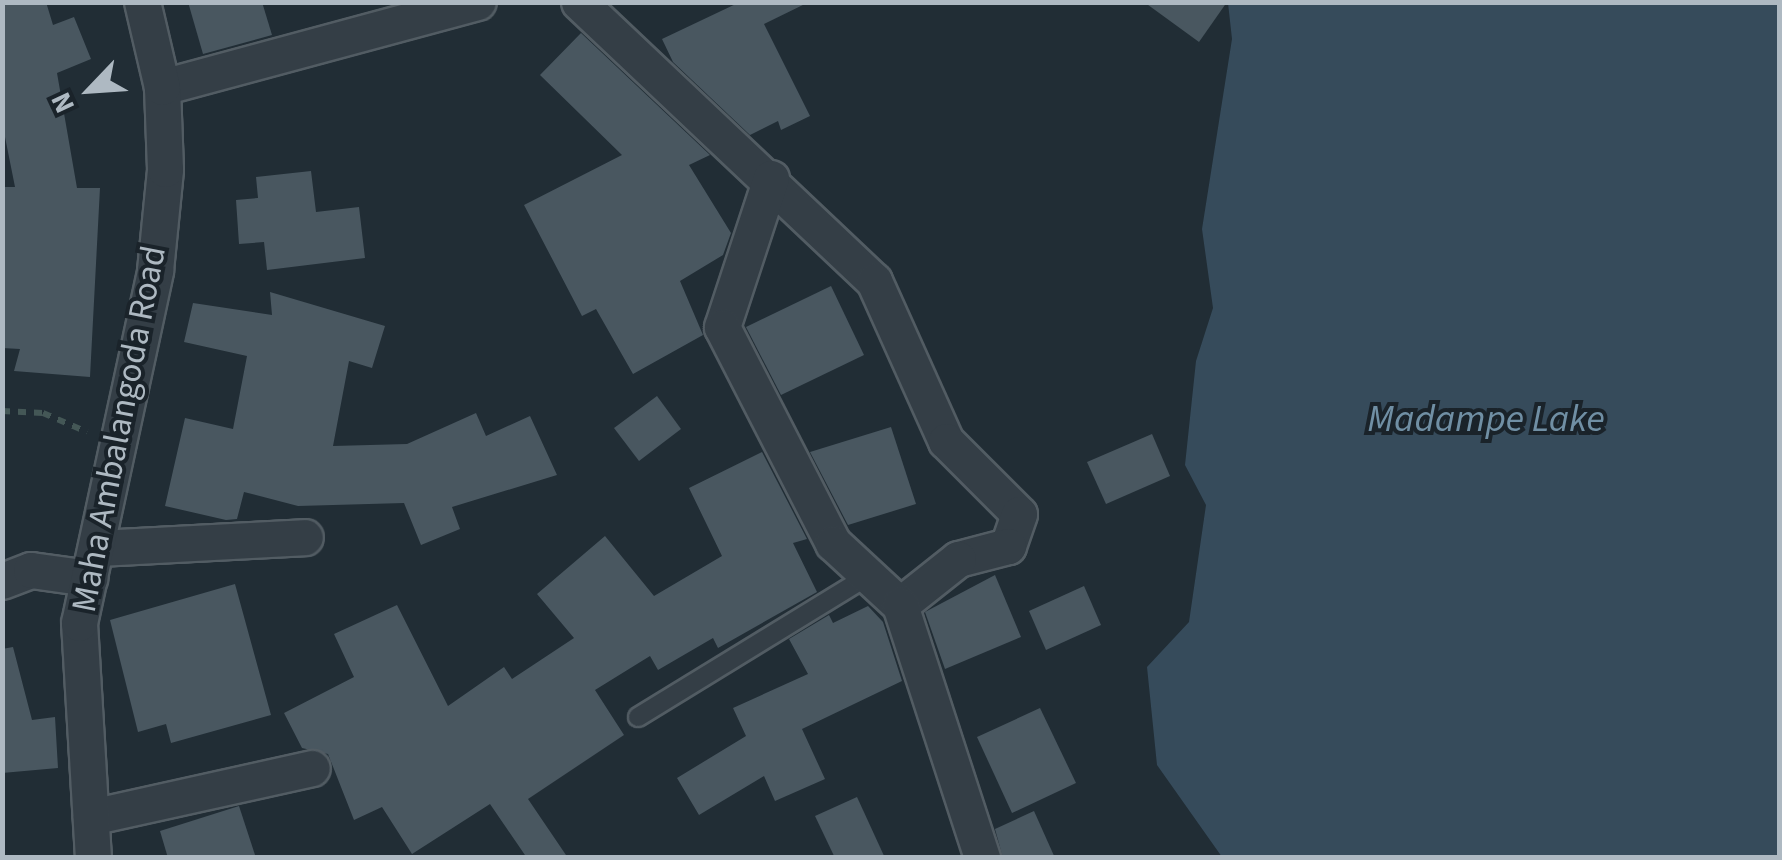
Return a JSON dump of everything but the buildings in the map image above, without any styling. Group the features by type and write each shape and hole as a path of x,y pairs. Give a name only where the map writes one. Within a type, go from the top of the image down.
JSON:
{"street":[{"name":"Maha Ambalangoda Road","path":"93,858 79,622 155,270 162,87 142,2"},
{"path":"162,87 478,2"},
{"path":"579,2 771,178 874,281 946,441 1020,514 1008,546 958,559 900,605"},
{"path":"771,178 722,327 818,518 900,605 982,858"},
{"path":"2,582 30,570 305,537"},
{"path":"90,817 312,768"}],"lane":[{"path":"638,717 870,574"}],"path":[{"path":"2,411 43,413 120,446"}],"water":[{"name":"Madampe Lake","path":"1228,3 1779,3 1779,857 1222,857 1157,765 1147,667 1189,622 1206,505 1185,465 1196,361 1213,308 1202,229 1232,39"}]}
